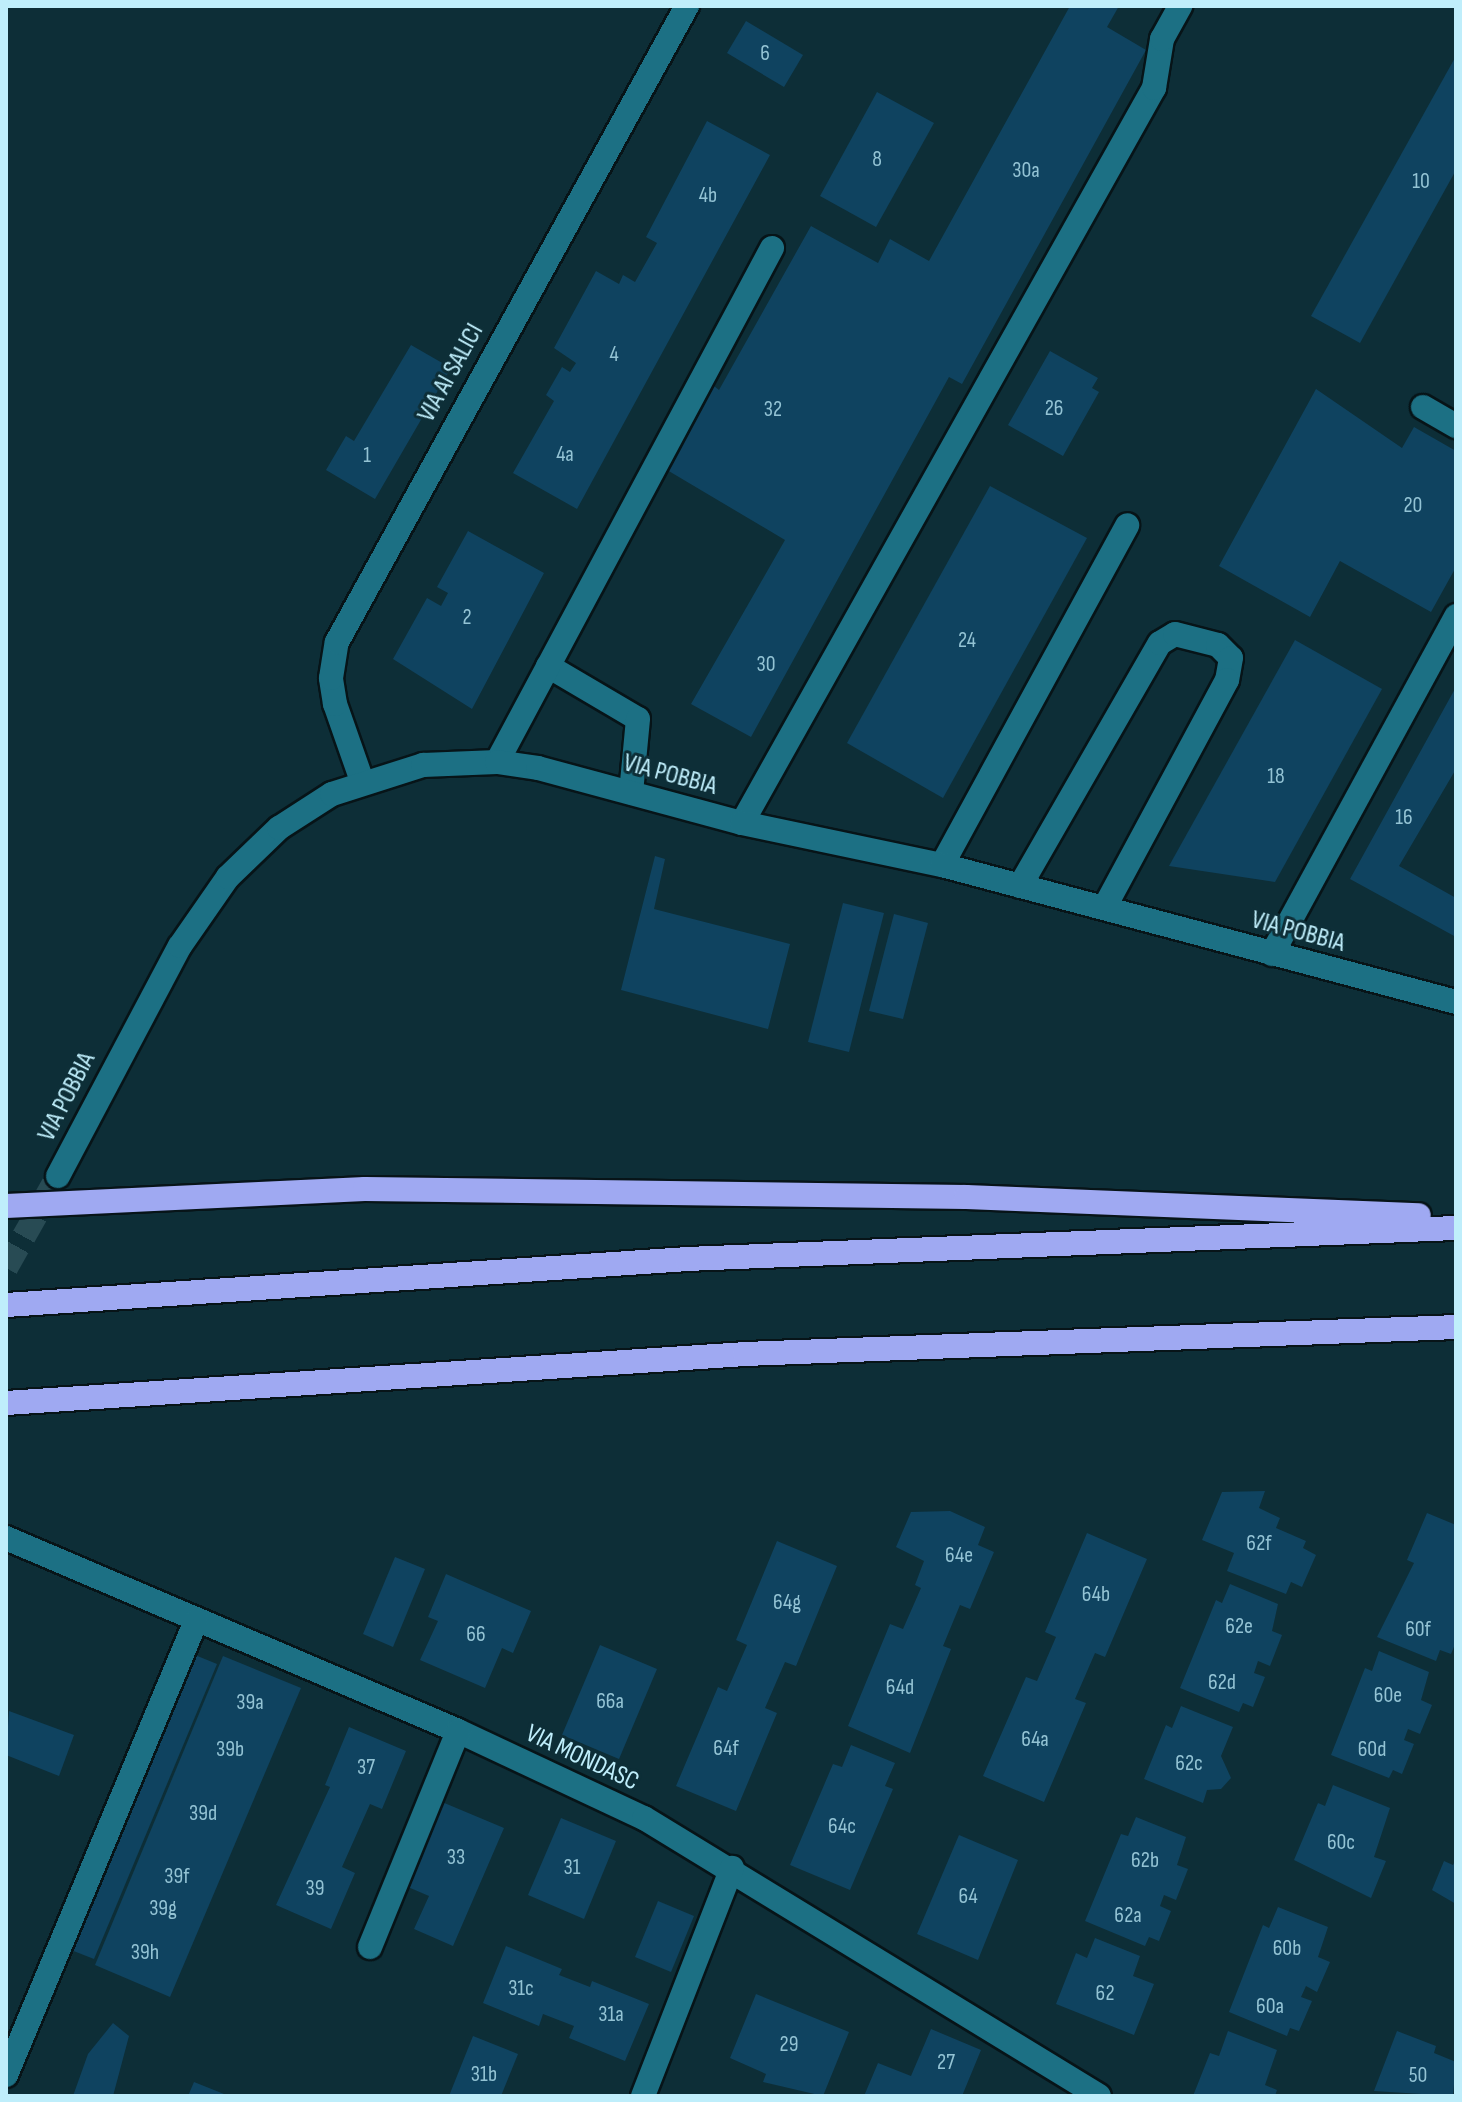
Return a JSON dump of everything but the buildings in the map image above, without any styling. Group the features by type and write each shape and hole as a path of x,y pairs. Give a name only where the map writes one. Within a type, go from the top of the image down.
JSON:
{"highway":[{"path":"6,1206 365,1189 951,1196 1456,1216"},
{"path":"6,1305 687,1259 1456,1228"},
{"path":"6,1403 745,1354 1456,1327"}],"street":[{"name":"VIA AI SALICI","path":"362,781 331,678 342,632 687,6"},
{"path":"742,823 1154,88 1162,39 1180,6"},
{"path":"497,762 772,248"},
{"path":"1423,407 1456,426"},
{"path":"942,865 1127,525"},
{"path":"1272,954 1456,616"},
{"path":"1020,886 1160,643 1175,634 1218,645 1231,658 1227,680 1104,908"},
{"path":"548,666 638,719 641,734 631,793"},
{"name":"VIA POBBIA","path":"58,1176 208,903 279,828 362,781 423,765 497,762 742,823 942,865 1272,954 1453,995"},
{"name":"VIA MONDASC","path":"6,1538 458,1731 644,1818 732,1868 1099,2096"},
{"path":"6,2075 196,1621"},
{"path":"370,1947 458,1731"},
{"path":"643,2096 732,1868"}],"tunnel":[{"path":"6,1268 58,1176"}]}
